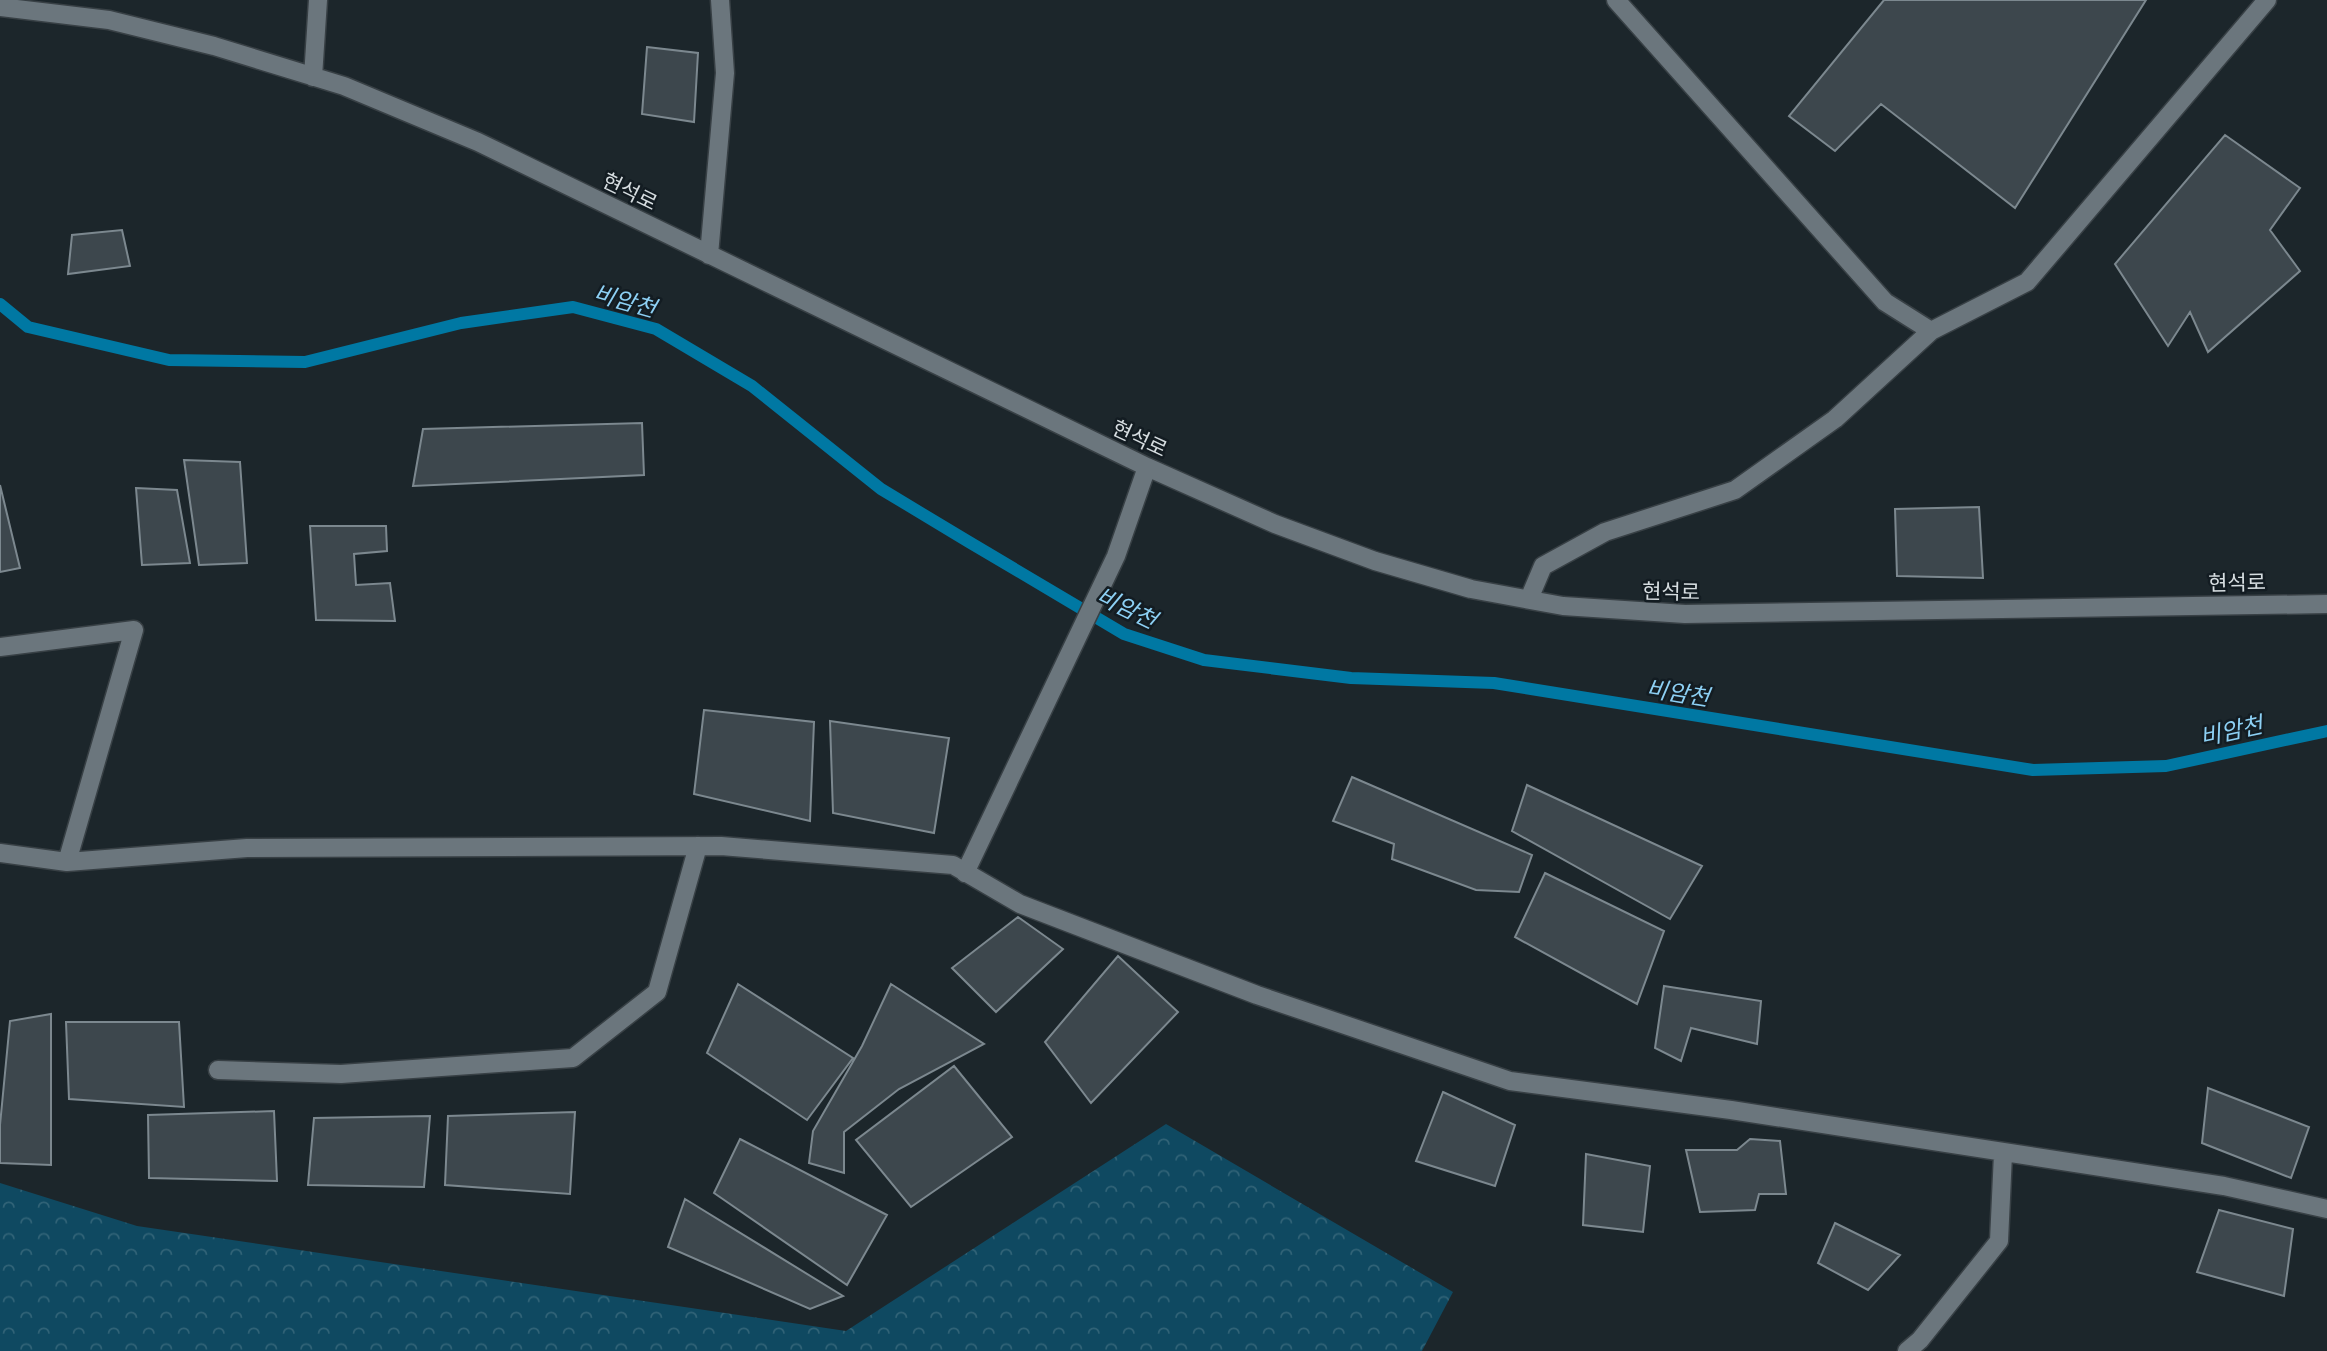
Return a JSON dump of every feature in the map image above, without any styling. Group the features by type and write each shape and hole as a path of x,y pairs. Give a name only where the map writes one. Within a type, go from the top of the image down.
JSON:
{"street":[{"path":"313,76 318,0"},
{"path":"709,255 725,74 720,0"},
{"path":"1616,0 1885,302 1931,331"},
{"path":"1529,599 1543,566 1595,538 1735,490 1835,419 1931,331 2027,282 2267,0"},
{"name":"현석로","path":"0,7 108,20 214,46 344,86 478,142 1147,467 1276,524 1375,561 1471,589 1615,611 1685,614 2327,604"},
{"path":"965,873 1116,556 1147,467"},
{"path":"0,647 134,630 67,862"},
{"path":"218,1070 341,1074 573,1058 657,992 698,846"},
{"path":"0,853 67,862 247,848 698,846 953,865 1020,904 1244,990 1510,1082 1731,1110 2224,1186 2327,1209"},
{"path":"1908,1351 1920,1340 1999,1241 2003,1154"}],"green space":[{"path":"1166,1124 1453,1292 1422,1351 0,1351 0,1183 137,1226 846,1331"}],"building":[{"path":"1884,0 2146,0 2015,208 1881,104 1835,151 1789,116"},
{"path":"647,47 698,53 694,122 642,114"},
{"path":"2225,135 2300,188 2270,230 2300,271 2208,352 2190,312 2168,346 2115,264"},
{"path":"122,230 130,266 68,274 72,235"},
{"path":"642,423 644,475 413,486 423,429"},
{"path":"184,460 240,462 247,563 199,565"},
{"path":"0,485 20,568 0,572"},
{"path":"136,488 177,490 190,563 142,565"},
{"path":"1979,507 1983,578 1897,576 1895,509"},
{"path":"310,526 386,526 387,551 354,554 356,585 390,583 395,621 316,620"},
{"path":"704,710 814,722 810,821 694,794"},
{"path":"830,721 949,738 934,833 833,813"},
{"path":"1352,777 1532,855 1519,892 1476,890 1392,859 1394,844 1333,821"},
{"path":"1527,785 1702,866 1670,919 1512,831"},
{"path":"1545,873 1664,931 1637,1004 1515,937"},
{"path":"1018,917 1063,949 996,1012 952,968"},
{"path":"1118,956 1178,1012 1091,1103 1045,1042"},
{"path":"738,984 853,1058 807,1120 707,1053"},
{"path":"891,984 984,1044 899,1089 844,1132 844,1173 809,1163 813,1131 862,1046"},
{"path":"1664,986 1761,1001 1757,1044 1691,1028 1681,1061 1655,1048"},
{"path":"51,1014 51,1165 0,1163 0,1125 10,1021"},
{"path":"66,1022 179,1022 184,1107 69,1099"},
{"path":"954,1066 1012,1137 911,1207 856,1140"},
{"path":"2208,1088 2309,1127 2291,1178 2202,1143"},
{"path":"1443,1092 1515,1125 1495,1186 1416,1161"},
{"path":"274,1111 277,1181 149,1178 148,1115"},
{"path":"575,1112 570,1194 445,1185 448,1116"},
{"path":"430,1116 424,1187 308,1185 314,1118"},
{"path":"740,1139 887,1215 847,1285 714,1193"},
{"path":"1750,1139 1780,1141 1786,1194 1759,1194 1755,1210 1700,1212 1686,1150 1737,1150"},
{"path":"1586,1154 1650,1166 1643,1232 1583,1225"},
{"path":"685,1199 843,1296 810,1309 668,1247"},
{"path":"2219,1210 2293,1229 2284,1296 2197,1272"},
{"path":"1835,1223 1900,1255 1868,1290 1818,1263"}],"waterway":[{"name":"비암천","path":"0,304 28,327 169,360 305,362 461,323 573,307 656,329 752,386 881,489 1124,634 1204,660 1351,678 1494,683 2033,770 2166,766 2327,731"}]}
